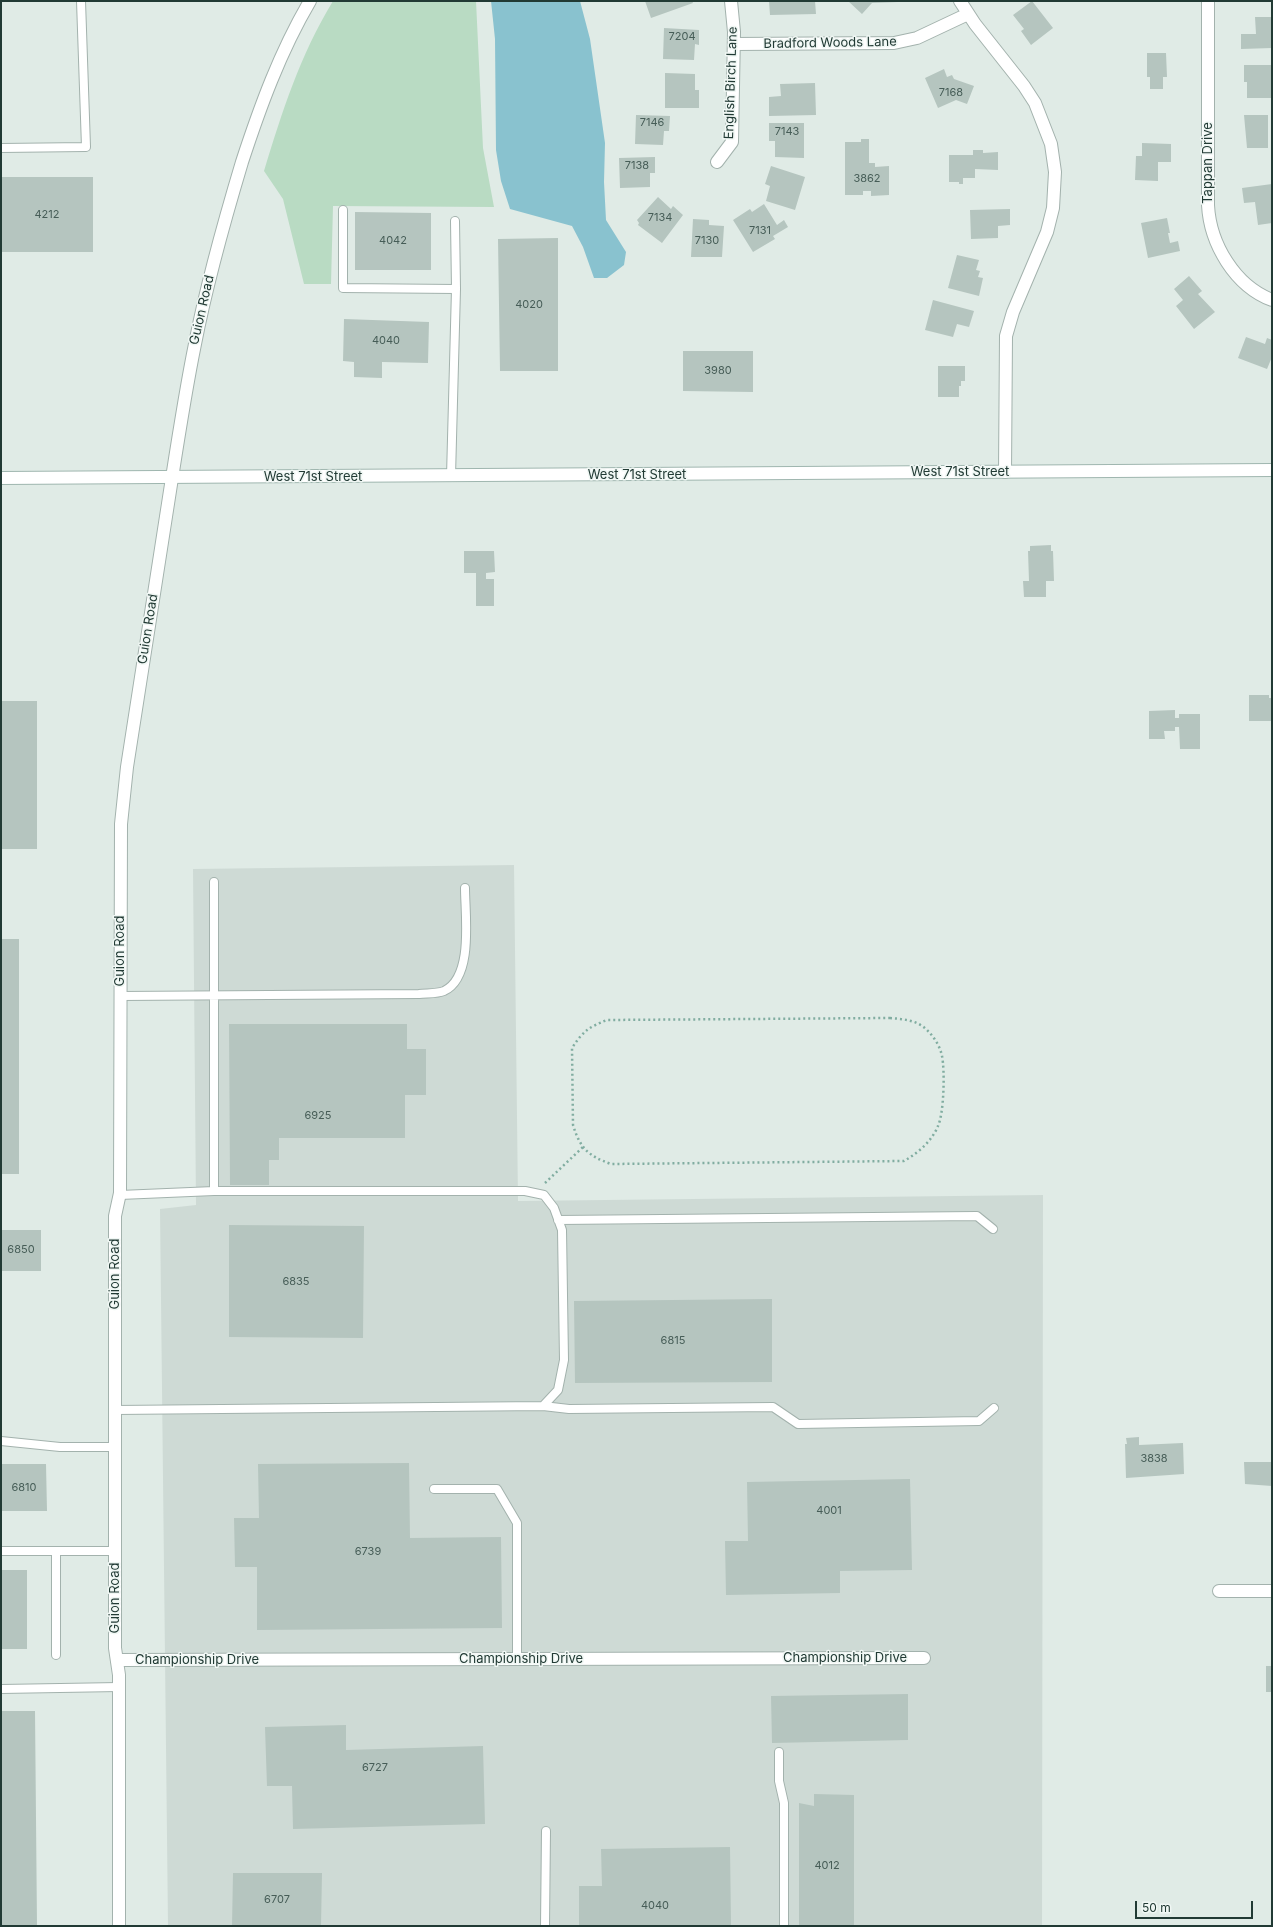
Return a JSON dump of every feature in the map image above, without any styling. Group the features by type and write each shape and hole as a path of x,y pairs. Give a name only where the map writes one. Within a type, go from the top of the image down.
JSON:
{"street":[{"name":"Guion Road","path":"119,1926 119,1687 117,1660 114,1648 115,1216 120,1195 121,845 123,796 172,478 196,336 229,205 255,125 277,66 310,1"},
{"name":"English Birch Lane","path":"717,162 732,142 734,44 731,1"},
{"path":"960,1 968,14 1024,86 1035,103 1050,144 1055,172 1054,204 1047,232 1013,312 1006,336 1005,472"},
{"name":"Tappan Drive","path":"1208,1 1208,205 1211,225 1219,249 1235,273 1248,286 1272,300"},
{"name":"Bradford Woods Lane","path":"734,44 894,43 917,38 968,14"},
{"name":"West 71st Street","path":"1,478 1272,470"},
{"path":"1219,1591 1272,1591"},
{"name":"Championship Drive","path":"117,1660 924,1658"}],"lane":[{"path":"1,148 86,147 81,1"},
{"path":"343,210 343,288 456,289"},
{"path":"451,476 456,289 455,221"},
{"path":"214,882 214,1191"},
{"path":"120,996 419,994 444,991 456,981 466,957 465,888"},
{"path":"120,1195 214,1191 525,1191 544,1195 554,1208 562,1230 564,1360 558,1390 543,1406"},
{"path":"558,1220 977,1216 993,1229"},
{"path":"115,1410 543,1406 569,1409 773,1407 798,1424 979,1421 994,1408"},
{"path":"1,1441 60,1447 115,1447"},
{"path":"434,1489 496,1489 516,1523 516,1659"},
{"path":"1,1551 114,1551"},
{"path":"56,1551 56,1655"},
{"path":"1,1689 119,1687"},
{"path":"779,1752 779,1781 784,1803 784,1926"},
{"path":"545,1926 546,1831"}],"path":[{"path":"890,1018 910,1020 926,1029 936,1040 942,1056 943,1104 938,1127 920,1152 904,1161 611,1164 594,1158 583,1147 573,1125 572,1048 578,1038 591,1026 607,1020 890,1018"},
{"path":"535,1193 583,1147"}],"shaded area":[{"path":"514,865 518,1201 1043,1195 1042,1926 168,1926 160,1209 196,1205 193,869"}],"green space":[{"path":"333,1 476,1 483,148 494,207 333,206 331,284 304,284 283,199 264,171 285,106 301,63 321,21"}],"water":[{"path":"491,1 580,1 590,39 605,143 604,182 606,220 626,252 624,265 607,278 594,278 583,247 572,226 510,209 501,181 496,150 495,39"}],"building":[{"path":"645,1 692,1 693,3 651,18"},
{"path":"769,1 815,1 816,14 770,15"},
{"path":"848,1 898,2 872,3 862,14"},
{"path":"1032,1 1053,28 1031,45 1021,31 1024,29 1013,15"},
{"path":"1255,17 1272,17 1272,48 1241,49 1241,34 1256,34"},
{"path":"664,28 699,30 699,45 695,44 694,60 663,59"},
{"path":"1147,53 1166,53 1167,77 1163,77 1163,89 1150,89 1150,77 1147,77"},
{"path":"1244,65 1272,65 1272,98 1247,98 1247,82 1244,82"},
{"path":"944,69 947,77 952,75 954,79 974,86 967,104 956,100 938,108 925,78"},
{"path":"665,73 695,74 695,90 699,90 699,108 665,108"},
{"path":"815,83 816,115 769,116 769,97 781,96 780,84"},
{"path":"636,115 670,116 669,131 664,131 663,145 635,144"},
{"path":"1244,115 1268,115 1268,148 1247,148"},
{"path":"769,123 804,123 804,158 775,157 775,141 769,141"},
{"path":"861,139 869,139 869,163 875,163 875,167 889,166 889,195 871,196 871,191 863,191 863,195 845,195 845,142 861,142"},
{"path":"1142,143 1171,144 1171,162 1158,162 1158,181 1135,180 1136,156 1142,156"},
{"path":"973,150 983,150 983,153 998,152 998,170 975,169 975,178 963,178 963,184 959,184 959,182 949,182 949,155 973,155"},
{"path":"655,157 655,173 650,173 650,187 620,188 619,158"},
{"path":"771,166 805,177 795,210 766,201 770,186 765,184"},
{"path":"1,177 93,177 93,252 1,252"},
{"path":"1272,184 1272,223 1258,225 1255,202 1244,203 1242,188"},
{"path":"658,197 671,209 673,206 683,215 662,243 638,225 639,223 637,220"},
{"path":"764,204 777,225 784,220 788,227 773,236 775,239 753,252 733,220 750,209 752,212"},
{"path":"1010,209 1010,225 998,226 998,238 971,239 970,210"},
{"path":"355,212 431,213 431,270 355,270"},
{"path":"1167,218 1170,243 1178,241 1180,251 1148,258 1141,223"},
{"path":"693,219 709,220 709,225 724,226 722,257 691,257"},
{"path":"558,238 558,371 500,371 498,239"},
{"path":"957,255 979,260 976,270 980,271 978,277 983,278 979,296 948,288"},
{"path":"1189,276 1202,291 1198,294 1215,312 1194,329 1176,306 1183,300 1174,289"},
{"path":"933,300 974,311 969,327 957,324 953,337 925,330"},
{"path":"344,319 429,322 428,363 382,362 382,378 354,377 354,362 343,361"},
{"path":"1246,337 1265,344 1267,338 1272,340 1272,357 1267,369 1238,358"},
{"path":"683,351 753,351 753,392 683,391"},
{"path":"938,366 965,366 965,381 961,381 961,386 959,386 959,397 938,397"},
{"path":"1051,545 1051,551 1053,551 1054,581 1046,581 1046,597 1024,597 1023,581 1029,581 1028,551 1030,551 1030,546"},
{"path":"464,551 494,551 495,572 486,573 486,579 494,579 494,606 476,606 476,573 464,573"},
{"path":"1249,695 1269,695 1269,698 1272,698 1272,721 1249,721"},
{"path":"1,701 37,701 37,849 1,849"},
{"path":"1175,710 1175,718 1179,718 1179,714 1200,714 1200,749 1180,749 1179,727 1175,727 1175,731 1164,731 1165,739 1149,739 1149,711"},
{"path":"1,939 19,939 19,1174 1,1174"},
{"path":"229,1024 407,1024 407,1049 426,1049 426,1095 405,1095 405,1138 279,1138 279,1160 269,1160 269,1185 230,1185"},
{"path":"229,1225 364,1226 363,1338 229,1337"},
{"path":"1,1230 41,1230 41,1271 1,1271"},
{"path":"772,1299 772,1382 575,1383 574,1301"},
{"path":"1139,1437 1139,1445 1183,1443 1184,1474 1126,1478 1126,1438"},
{"path":"1244,1462 1272,1462 1272,1486 1245,1484"},
{"path":"409,1463 410,1538 501,1537 502,1628 257,1630 257,1567 235,1567 234,1518 259,1518 258,1464"},
{"path":"1,1464 46,1464 47,1511 1,1511"},
{"path":"910,1479 912,1570 840,1571 840,1593 726,1595 725,1541 748,1541 747,1482"},
{"path":"1,1570 27,1570 27,1649 1,1649"},
{"path":"1266,1666 1272,1666 1272,1692 1266,1692"},
{"path":"908,1694 908,1740 772,1743 771,1696"},
{"path":"1,1711 35,1711 37,1926 1,1926"},
{"path":"346,1725 346,1750 483,1746 485,1824 293,1829 292,1786 267,1786 265,1727"},
{"path":"814,1794 854,1795 854,1926 799,1926 799,1803 814,1806"},
{"path":"730,1847 731,1926 579,1926 579,1886 602,1886 601,1849"},
{"path":"233,1873 322,1873 321,1926 232,1926"}]}
